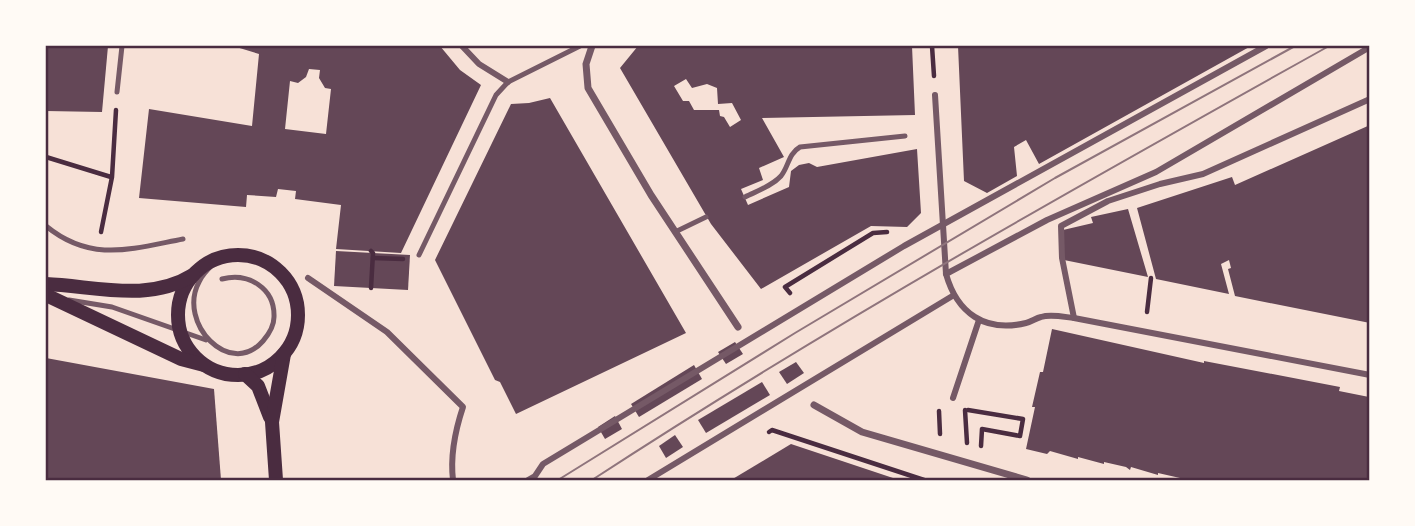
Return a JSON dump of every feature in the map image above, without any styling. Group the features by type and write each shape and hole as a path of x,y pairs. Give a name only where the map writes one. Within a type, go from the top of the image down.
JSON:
{"main road":[{"path":"46,292 141,291 180,283 220,257 257,257 279,270 293,290 299,314 293,338 284,354 272,422 276,481"},
{"path":"194,274 182,295 179,320 181,332 195,356 206,365"},
{"path":"46,292 181,359 232,374 245,374 269,366 284,354"},
{"path":"245,374 258,386 272,422"}],"street":[{"path":"462,46 479,64 508,82"},
{"path":"592,46 586,64 588,88 675,232 738,327"},
{"path":"528,481 543,464 943,223 1266,46"},
{"path":"946,274 1047,220 1156,172 1370,47"},
{"path":"935,95 946,274 963,309 979,320 1002,325 1028,322 1040,317 1074,318 1370,375"},
{"path":"1074,318 1062,258 1061,226 1108,201 1160,184 1203,174 1370,99"},
{"path":"308,278 387,332 463,407 452,453 453,481"},
{"path":"648,481 954,295"},
{"path":"953,398 979,320"},
{"path":"814,404 863,432 1027,481"}],"lane":[{"path":"117,92 122,46"},
{"path":"419,255 496,94 508,82 580,46"},
{"path":"745,197 779,179 791,154 800,147 905,136"},
{"path":"675,232 706,217"},
{"path":"46,226 61,239 81,248 109,252 183,239"},
{"path":"209,341 199,329 193,313 194,297 198,282 220,257"},
{"path":"46,292 112,307 181,332 199,335 232,352 245,352 260,345 273,324 271,299 261,286 239,276 222,279"}],"path":[{"path":"932,46 935,95"},
{"path":"70,243 74,228 102,232 112,177 117,92"},
{"path":"46,157 112,177"},
{"path":"790,293 785,287 873,233 892,232"},
{"path":"371,251 371,288"},
{"path":"1144,332 1152,278"},
{"path":"953,398 965,409 1023,419 1020,436 982,429 981,440"},
{"path":"965,409 966,429"},
{"path":"761,437 772,430 924,481"}],"building":[{"path":"46,46 108,46 102,112 46,111"},
{"path":"233,46 440,46 460,70 481,85 401,253 336,249 341,205 295,199 296,191 278,189 276,197 247,195 246,207 139,198 149,109 252,126 259,54","holes":["309,69 320,70 319,78 325,88 331,89 326,134 285,129 290,81 298,83 306,77"]},
{"path":"638,46 912,46 915,115 762,118 784,157 759,168 763,180 741,189 748,205 789,187 791,171 799,165 809,163 817,167 917,149 921,213 907,227 871,226 761,289 711,224 620,68","holes":["686,79 692,88 707,84 717,88 718,104 732,103 741,120 730,127 724,117 720,116 719,110 694,110 689,101 683,101 674,86"]},
{"path":"958,46 1251,46 1039,164 1026,140 1014,147 1017,176 987,193 964,181"},
{"path":"550,98 686,333 516,414 500,382 495,380 435,260 511,104"},
{"path":"1370,125 1370,323 1235,296 1228,269 1231,268 1229,260 1221,264 1229,294 1156,279 1137,208 1232,177 1235,185"},
{"path":"1128,209 1148,277 1064,260 1063,230 1093,223 1091,217"},
{"path":"336,251 410,255 408,290 334,286"},
{"path":"1052,329 1204,363 1340,387 1339,391 1369,397 1370,480 1183,480 1050,451 1047,454 1026,449 1035,407 1032,407"},
{"path":"735,342 743,354 726,364 718,352"},
{"path":"46,358 214,389 221,480 46,480"},
{"path":"796,362 804,373 787,384 779,372"},
{"path":"694,365 702,379 639,417 631,404"},
{"path":"762,382 770,395 706,433 698,420"},
{"path":"615,416 622,429 605,439 598,427"},
{"path":"675,435 683,447 666,458 659,446"},
{"path":"791,444 899,480 731,480"}],"tram line":[{"path":"558,480 795,333 1055,178 1295,46"},
{"path":"592,480 865,311 1049,203 1329,46"}]}
